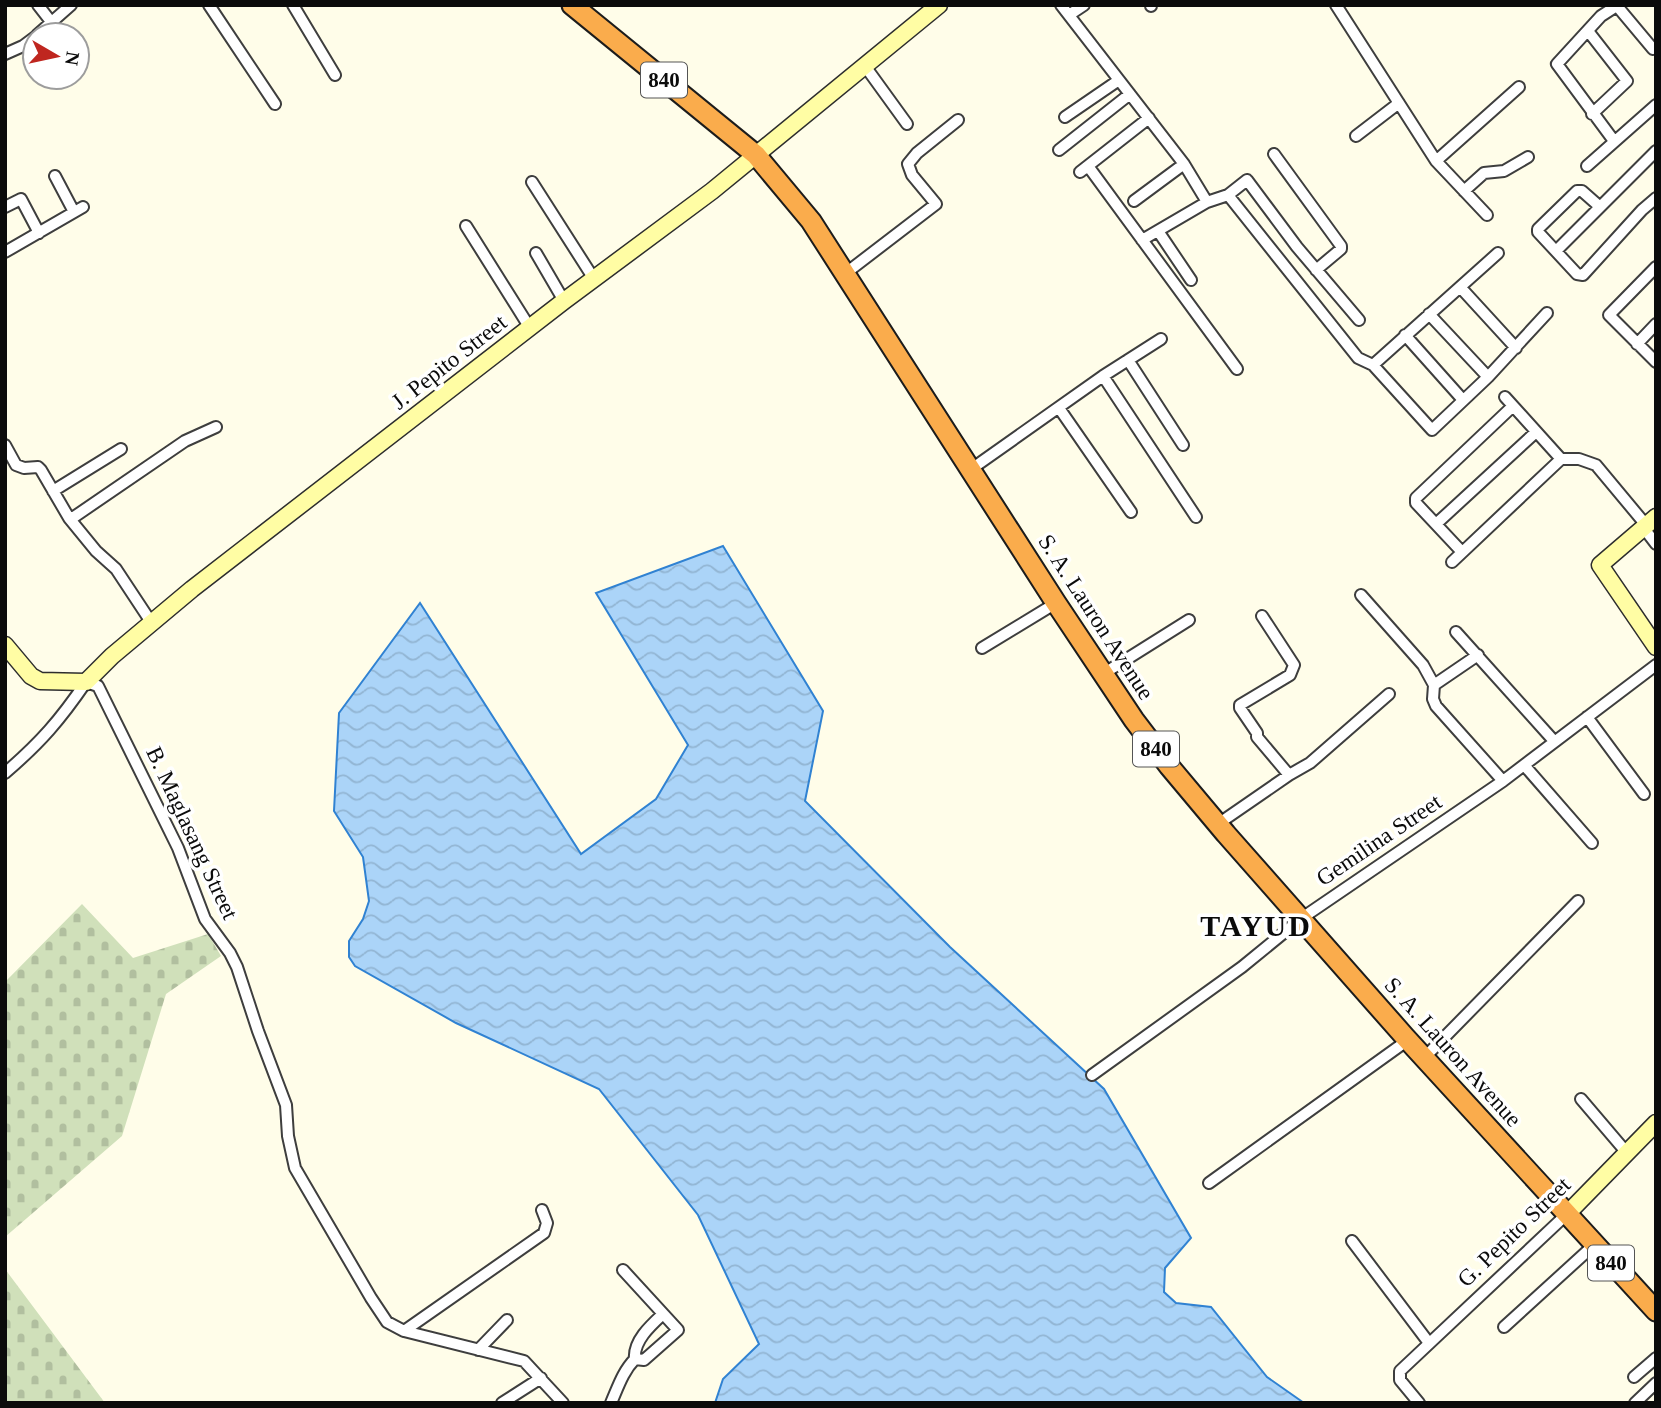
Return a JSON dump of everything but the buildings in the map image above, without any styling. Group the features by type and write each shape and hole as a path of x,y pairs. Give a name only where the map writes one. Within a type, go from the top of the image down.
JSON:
{"highway":[{"name":"S. A. Lauron Avenue","path":"572,5 755,155 818,230 1056,603 1169,766 1408,1040 1656,1311"}],"street":[{"path":"38,5 50,21"},
{"path":"54,21 71,5"},
{"path":"209,5 275,104"},
{"path":"293,5 335,75"},
{"name":"J. Pepito Street","path":"5,773 60,720 86,682 151,622 564,301 712,191 939,5"},
{"path":"1061,5 1184,164 1207,202"},
{"path":"1069,15 1084,5"},
{"path":"1336,5 1436,161 1487,215"},
{"path":"1614,141 1557,64 1604,13 1618,6 1653,49"},
{"path":"1588,31 1627,81 1592,114"},
{"path":"5,54 21,47"},
{"path":"865,66 907,124"},
{"path":"1065,117 1119,80"},
{"path":"1436,161 1519,87"},
{"path":"1059,150 1130,94"},
{"path":"1356,136 1399,103"},
{"path":"1587,166 1656,105"},
{"path":"1149,118 1084,169 1142,240 1237,369"},
{"path":"846,273 936,204 912,174 908,164 917,153 958,120"},
{"path":"1556,251 1656,151"},
{"path":"1275,154 1341,246 1341,249 1316,270"},
{"path":"1464,191 1484,173 1504,171 1528,157"},
{"path":"1135,201 1184,164"},
{"path":"5,252 78,209 55,176"},
{"path":"1142,240 1207,202 1228,195 1247,180 1316,270 1359,320"},
{"path":"531,182 594,279"},
{"path":"1599,206 1582,191 1577,191 1538,229 1577,274 1583,275 1656,198"},
{"path":"1228,195 1358,358 1373,365 1432,430 1488,377 1547,313"},
{"path":"5,207 21,199 39,233"},
{"path":"466,226 530,328"},
{"path":"1158,231 1191,280"},
{"path":"536,253 564,301"},
{"path":"1373,365 1498,253"},
{"path":"1656,267 1609,314 1656,362"},
{"path":"1461,288 1516,348"},
{"path":"1429,314 1488,377"},
{"path":"1637,344 1656,324"},
{"path":"1405,335 1463,400"},
{"path":"970,470 1103,376 1161,339"},
{"path":"1128,360 1183,445"},
{"path":"1103,376 1196,517"},
{"path":"1462,552 1416,503 1417,496 1509,402 1561,459"},
{"path":"1059,408 1131,512"},
{"path":"71,519 185,441 216,427"},
{"path":"1436,524 1536,432"},
{"path":"5,445 16,465 24,468 37,467 71,519 96,551 116,569 151,622"},
{"path":"53,491 121,449"},
{"path":"1452,562 1561,459 1579,459 1596,465 1648,523 1656,544"},
{"path":"1648,523 1600,565 1656,647"},
{"path":"1361,595 1423,665 1434,685 1433,699 1436,706 1503,781"},
{"path":"982,648 1056,603"},
{"path":"1262,616 1294,665 1293,670 1290,675 1240,705 1240,708 1257,737 1289,775"},
{"path":"1103,674 1189,620"},
{"path":"1456,632 1555,741"},
{"path":"5,645 31,676 40,681 86,682"},
{"path":"1434,685 1478,655"},
{"name":"Gemilina Street","path":"1092,1075 1242,967 1301,918 1503,781 1656,665"},
{"name":"B. Maglasang Street","path":"86,682 102,691 178,848 205,919 237,967 286,1105 288,1136 295,1168 371,1298 387,1322 404,1331 524,1361 563,1403"},
{"path":"1218,824 1310,763 1389,694"},
{"path":"1587,717 1644,794"},
{"path":"1524,765 1592,843"},
{"path":"1424,1057 1578,901"},
{"path":"1209,1183 1408,1040"},
{"path":"1581,1099 1626,1153"},
{"name":"G. Pepito Street","path":"1419,1403 1399,1380 1400,1371 1568,1213 1656,1123"},
{"path":"404,1331 544,1233 547,1223 542,1210"},
{"path":"1352,1241 1429,1343"},
{"path":"1504,1327 1594,1245"},
{"path":"623,1270 678,1330 644,1360 635,1359"},
{"path":"611,1403 626,1369 635,1359 635,1350 643,1335 663,1314"},
{"path":"478,1350 507,1320"},
{"path":"1633,1377 1656,1358"},
{"path":"502,1403 541,1378"},
{"path":"1635,1403 1656,1383"}],"green space":[{"path":"82,904 133,958 208,934 221,956 166,994 122,1136 5,1237 5,982"},
{"path":"5,1269 105,1403 5,1403"}],"water":[{"path":"723,546 823,711 805,801 950,947 1104,1089 1191,1238 1165,1268 1164,1292 1176,1303 1211,1307 1267,1377 1304,1403 715,1403 723,1379 759,1344 698,1215 599,1089 456,1023 355,966 349,957 349,941 363,919 369,901 363,857 334,811 339,713 420,603 581,854 656,799 688,745 596,593"}],"district":[{"name":"TAYUD","path":"1256,925"}]}
